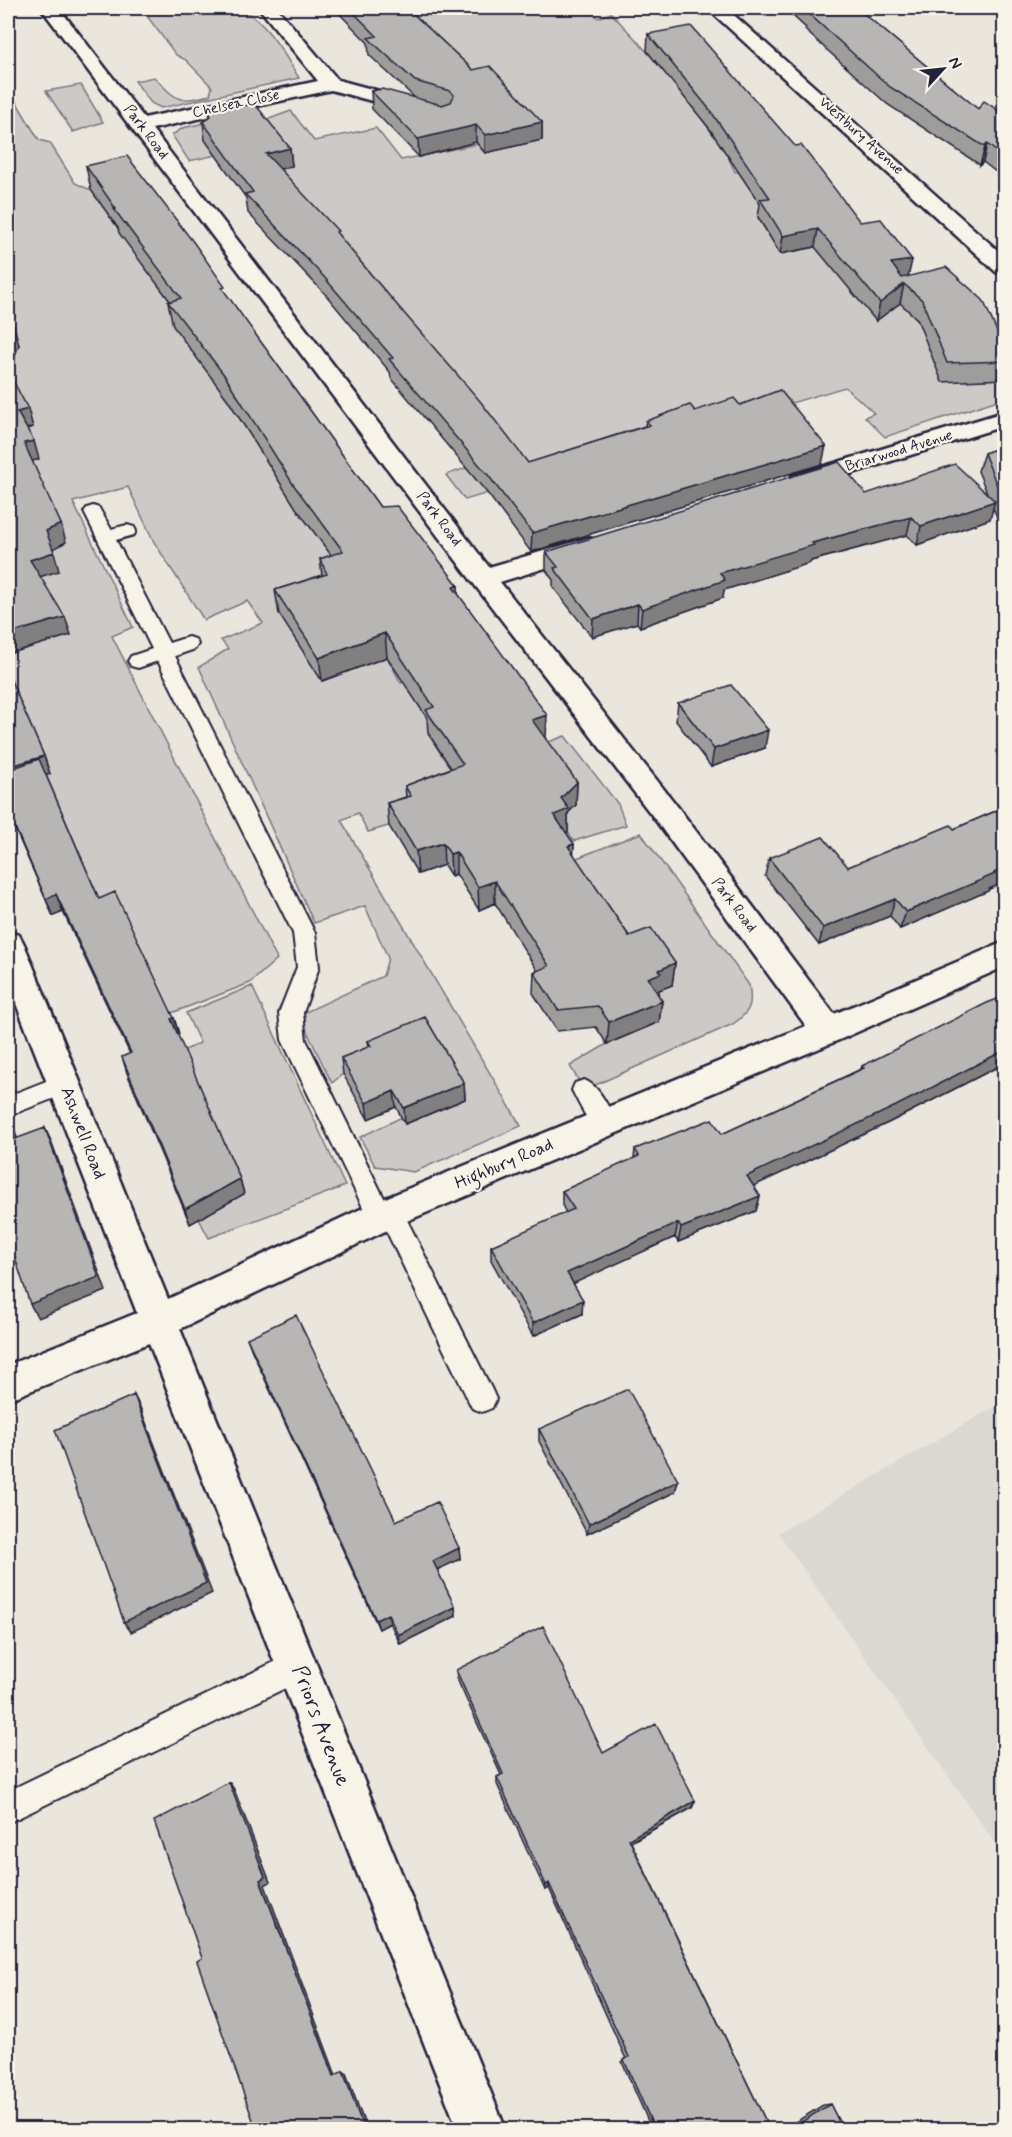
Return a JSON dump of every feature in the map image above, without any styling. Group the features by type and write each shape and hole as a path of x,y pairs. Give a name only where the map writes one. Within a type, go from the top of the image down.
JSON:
{"street":[{"name":"Park Road","path":"50,8 141,124 483,578 664,810 828,1031"},
{"path":"268,8 331,84"},
{"name":"Westbury Avenue","path":"716,8 1005,267"},
{"name":"Chelsea Close","path":"141,124 331,84 432,111"},
{"name":"Briarwood Avenue","path":"778,488 1005,419"},
{"path":"483,578 608,540"},
{"name":"Ashwell Road","path":"8,944 158,1322"},
{"name":"Highbury Road","path":"8,1383 158,1322 385,1214 828,1031 1005,954"},
{"name":"Priors Avenue","path":"158,1322 482,2130"}],"lane":[{"path":"93,512 304,933 308,967 291,1013 294,1040 482,1399"},
{"path":"105,537 127,531"},
{"path":"138,661 188,645"},
{"path":"8,1106 64,1084"},
{"path":"584,1090 604,1122"},
{"path":"8,1807 297,1666"}],"shaded area":[{"path":"141,8 239,8 249,13 266,29 281,48 299,78 161,108 151,103 135,81 154,77 173,95 184,99 210,95 212,87 186,60 176,55"},
{"path":"365,8 587,8 598,18 611,13 687,100 728,156 735,172 744,171 768,204 758,218 781,254 824,245 895,297 940,341 942,381 1004,379 1004,398 885,437 865,417 874,413 845,387 465,500 446,475 506,454 284,195 273,143 189,161 172,135 183,128 248,113 269,119 291,111 314,141 376,128 401,160 477,144 485,153"},
{"path":"81,85 103,122 73,132 46,91"},
{"path":"8,88 39,140 50,143 75,183 91,190 172,304 196,354 286,492 400,628 388,659 401,683 431,674 435,724 428,734 456,777 405,821 368,832 358,813 341,820 521,1126 414,1172 375,1166 360,1137 402,1117 406,1124 465,1099 426,1034 343,1074 332,1083 299,1015 383,976 388,958 365,906 314,923 199,667 228,649 221,640 263,623 247,601 204,620 154,542 128,487 73,502 133,627 112,636 277,959 250,983 169,1014 96,902 44,777 49,774 8,676 8,654 71,635 37,578 46,536 23,430 33,427 8,374 19,345 8,344"},
{"path":"565,736 618,804 626,825 574,841 556,815 527,750"},
{"path":"641,833 749,985 751,998 749,1008 733,1024 584,1090 570,1066 607,1044 659,1022 656,991 672,985 627,958 567,869 577,858"},
{"path":"252,986 345,1186 209,1238 199,1219 183,1051 200,1043 186,1013"},
{"path":"1004,1401 1004,1856 778,1533"}],"building":[{"path":"349,8 407,8 473,70 490,66 542,122 485,135 476,125 418,139 371,91 382,89 442,105 451,102 454,95 450,91 415,81 368,38 377,36"},
{"path":"805,8 857,8 978,109 984,101 1005,115 1005,158 987,144 985,147 890,87"},
{"path":"691,26 795,146 801,145 860,222 881,219 912,260 891,263 902,278 946,267 983,300 1005,350 1005,361 947,363 922,300 904,284 880,303 818,229 783,236 760,199 770,198 710,110 648,34"},
{"path":"255,104 290,148 266,154 338,231 336,232 480,401 528,463 650,425 646,421 690,405 695,411 734,398 740,405 780,390 826,446 532,533 488,475 389,359 393,358 324,277 245,194 253,192 203,122 211,116 209,112 222,107 224,109"},
{"path":"127,156 194,243 225,287 222,288 380,507 397,506 458,585 453,587 547,715 532,720 577,782 561,798 569,809 554,815 574,844 568,846 629,936 651,928 675,963 659,970 661,973 648,978 662,1001 609,1022 598,1006 558,1010 534,972 549,966 495,881 478,887 456,852 450,854 443,843 416,851 387,803 411,796 405,786 463,764 426,710 434,707 385,633 319,658 275,590 327,574 320,559 343,551 293,484 225,376 168,302 181,298 114,209 116,209 86,166"},
{"path":"8,326 14,326 8,342"},
{"path":"8,371 28,409 17,412 34,441 24,443 61,524 46,531 54,552 30,560 65,617 8,634"},
{"path":"1005,446 1005,497 1002,498 984,453"},
{"path":"839,462 866,494 955,464 995,501 921,526 911,517 812,543 814,545 720,573 725,580 642,609 638,604 593,619 554,568 558,567 546,552"},
{"path":"8,674 44,756 8,767"},
{"path":"731,685 768,730 714,749 678,703"},
{"path":"39,759 99,899 115,892 174,1018 171,1019 240,1179 185,1209 122,1057 131,1053 56,894 46,899 8,811 8,770"},
{"path":"1005,807 1005,868 906,912 895,899 823,928 769,858 823,837 848,867 951,825 954,829"},
{"path":"1005,996 1005,1050 896,1106 747,1176 760,1196 681,1228 678,1223 567,1273 583,1300 533,1323 491,1246 574,1209 562,1191 639,1156 635,1149 712,1119 722,1134 864,1068 862,1066"},
{"path":"425,1017 464,1083 404,1108 394,1091 366,1103 341,1058 371,1046 368,1041"},
{"path":"8,1117 15,1139 45,1128 99,1277 30,1304 8,1236"},
{"path":"296,1315 396,1521 437,1502 459,1548 433,1561 455,1607 398,1635 388,1614 376,1620 247,1338"},
{"path":"628,1389 678,1481 589,1524 539,1429"},
{"path":"134,1395 206,1583 124,1622 55,1430"},
{"path":"543,1626 603,1753 656,1724 695,1801 629,1839 770,2130 655,2130 624,2060 629,2057 549,1883 546,1885 497,1777 503,1774 456,1670"},
{"path":"229,1782 265,1877 260,1880 334,2076 343,2071 364,2130 253,2130 251,2124 254,2123 197,1961 202,1958 154,1821"},
{"path":"830,2104 843,2130 789,2130"}]}
